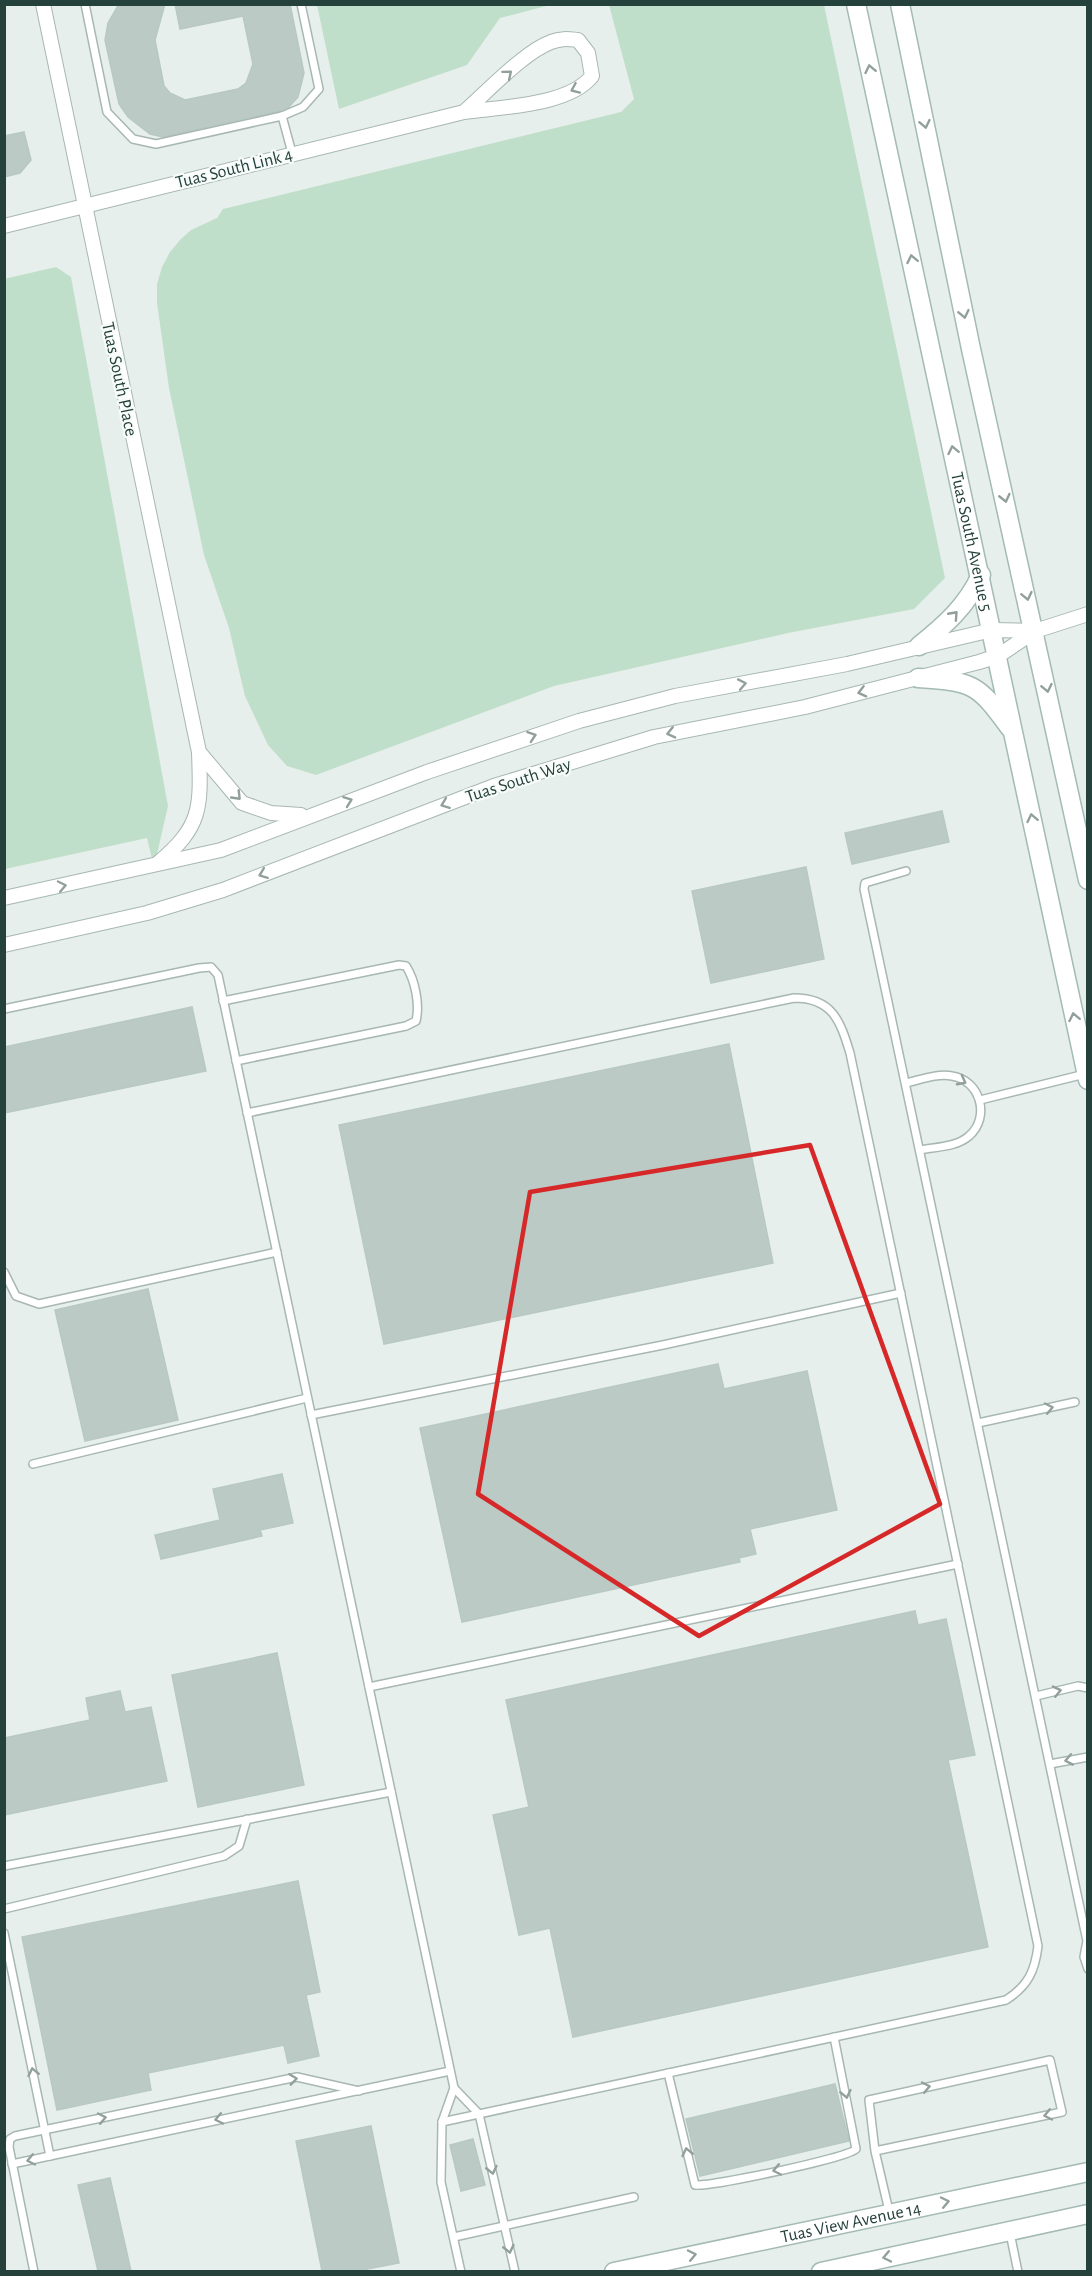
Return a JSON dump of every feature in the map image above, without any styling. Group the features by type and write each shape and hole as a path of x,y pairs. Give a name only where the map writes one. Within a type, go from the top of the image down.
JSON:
{"street":[{"name":"Tuas South Place","path":"43,4 83,206 199,753 200,791 196,819 182,843 154,867"},
{"name":"Tuas South Avenue 5","path":"856,4 981,575 1087,1077"},
{"path":"900,4 971,349 1035,631 1088,880"},
{"name":"Tuas South Link 4","path":"4,226 464,112 532,103 584,87 592,76 588,53 578,40 564,38 550,42 535,51 464,112"},
{"path":"918,646 958,612 974,591 981,575"},
{"name":"Tuas South Way","path":"4,945 147,913 223,890 494,786 654,737 805,707 998,656 1035,631 1088,614"},
{"name":"Tuas South Way","path":"4,898 154,867 221,850 308,815 579,721 675,696 847,664 992,630 1035,631"},
{"path":"918,678 949,680 976,687 989,700 1014,734"},
{"name":"Tuas South Place","path":"199,753 242,803 271,813 308,815"},
{"name":"Tuas View Avenue 14","path":"614,2271 1088,2172"},
{"path":"821,2271 1088,2214"}],"lane":[{"path":"85,4 108,112 133,139 156,144 282,116 303,106 319,89 301,4"},
{"path":"282,116 292,153"},
{"path":"906,871 866,883 864,889 1036,1696 1087,1942 1084,1957 1088,1969"},
{"path":"223,1001 399,964 406,966 410,972 415,991 416,1021 406,1026 236,1061"},
{"path":"4,1009 206,967 211,967 218,975 450,2071 454,2088 479,2114 514,2271"},
{"path":"247,1113 794,998 809,998 824,1004 835,1015 848,1044 1038,1946 1036,1965 1030,1980 1006,2000 442,2122"},
{"path":"906,1083 952,1076 969,1083 980,1100 980,1120 968,1137 958,1143 920,1150"},
{"path":"980,1100 1087,1077"},
{"path":"4,1272 16,1296 39,1304 277,1252"},
{"path":"311,1415 901,1293"},
{"path":"33,1464 307,1398"},
{"path":"978,1423 1075,1402"},
{"path":"369,1687 958,1564"},
{"path":"1036,1696 1078,1686 1088,1688"},
{"path":"1050,1764 1088,1757"},
{"path":"4,1866 391,1792"},
{"path":"4,1909 224,1856 240,1846 247,1819"},
{"path":"4,1933 50,2156"},
{"path":"668,2073 695,2184 850,2154 856,2149 834,2037"},
{"path":"875,2151 1062,2112 1050,2060 869,2100 875,2151 889,2214"},
{"path":"12,2164 450,2071"},
{"path":"34,2271 12,2164 10,2139 297,2077 359,2091"},
{"path":"454,2088 442,2122 441,2182 461,2271"},
{"path":"454,2237 634,2197"},
{"path":"1009,2230 1018,2271"}],"highlighted area":[{"path":"810,1145 940,1504 699,1636 478,1494 530,1192"}],"green space":[{"path":"317,4 550,5 500,18 467,65 339,109"},
{"path":"609,5 824,5 945,578 914,609 788,633 554,686 316,775 287,766 268,745 245,696 229,628 204,555 169,388 157,303 157,284 162,267 180,240 191,230 217,218 223,209 621,112 634,99"},
{"path":"56,267 71,277 168,806 154,867 147,838 5,869 4,279"}],"building":[{"path":"119,4 165,4 155,40 164,86 170,93 185,100 238,89 246,83 253,64 243,16 180,29 175,4 290,4 304,73 298,97 289,107 280,111 163,137 150,134 128,117 119,104 105,40 108,23"},
{"path":"24,132 31,160 20,173 4,177 4,136"},
{"path":"942,811 949,842 852,864 845,833"},
{"path":"806,867 824,959 711,983 692,891"},
{"path":"192,1007 206,1071 4,1113 4,1047"},
{"path":"729,1044 773,1263 384,1344 339,1125"},
{"path":"148,1289 178,1420 85,1441 55,1310"},
{"path":"718,1364 724,1389 807,1371 837,1510 750,1529 756,1554 739,1558 740,1562 462,1622 420,1428"},
{"path":"282,1474 293,1523 260,1530 262,1536 161,1559 155,1535 220,1520 213,1489"},
{"path":"915,1611 918,1625 946,1619 975,1755 948,1760 988,1947 573,2037 550,1928 519,1935 493,1815 529,1807 506,1700"},
{"path":"277,1653 304,1785 198,1807 172,1675"},
{"path":"120,1691 125,1712 151,1707 167,1781 4,1815 4,1738 90,1720 86,1698"},
{"path":"298,1881 320,1992 306,1995 319,2056 288,2063 284,2045 148,2073 151,2090 57,2110 22,1937"},
{"path":"835,2084 849,2141 700,2176 686,2119"},
{"path":"371,2126 399,2263 357,2271 322,2271 296,2141"},
{"path":"473,2139 485,2185 461,2191 450,2145"},
{"path":"110,2178 131,2271 98,2271 78,2185"}]}
